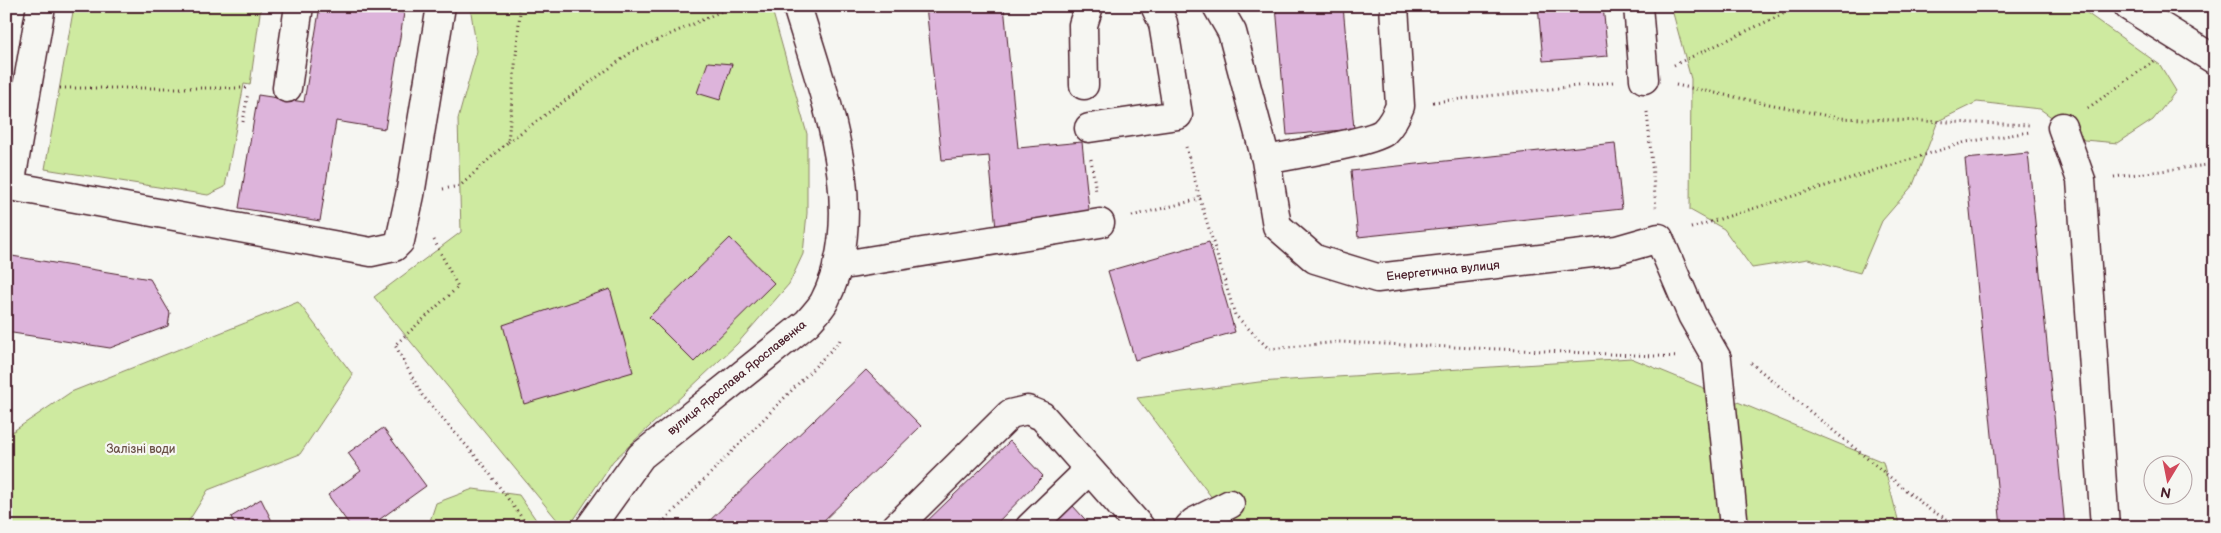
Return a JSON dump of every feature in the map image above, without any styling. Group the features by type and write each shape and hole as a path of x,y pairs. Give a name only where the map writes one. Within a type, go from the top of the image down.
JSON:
{"street":[{"path":"41,6 8,188 371,252 394,247 400,240 410,195 441,6"},
{"path":"287,88 299,6"},
{"name":"вулиця Ярослава Ярославенка","path":"590,527 641,456 807,323 824,302 837,266 845,217 836,138 797,6"},
{"path":"1084,85 1083,25 1089,6"},
{"path":"1089,128 1178,115 1163,23 1155,6"},
{"name":"Енергетична вулиця","path":"1217,6 1232,32 1266,160 1277,226 1315,259 1377,278 1553,259 1617,250 1659,238"},
{"path":"1266,160 1382,134 1394,120 1400,106 1394,6"},
{"path":"1638,6 1644,78"},
{"path":"2128,6 2215,60"},
{"path":"2062,127 2081,180 2105,527"},
{"path":"837,266 1100,223"},
{"path":"1659,238 1692,315 1717,359 1734,527"},
{"path":"896,527 1010,414 1027,410 1042,416 1140,527"},
{"path":"1030,527 1089,470"},
{"path":"1189,527 1194,522 1230,504"}],"path":[{"path":"508,142 520,12 518,6"},
{"path":"410,195 460,186 508,142 633,51 733,6"},
{"path":"1644,78 1800,6"},
{"path":"1644,78 1659,238 1966,142 2062,127 2184,40"},
{"path":"1400,106 1644,78 1838,118 2062,127"},
{"path":"27,88 249,90 243,122"},
{"path":"1178,115 1200,199 1236,315 1269,349 1339,342 1717,359"},
{"path":"2112,177 2215,164"},
{"path":"1100,223 1200,199"},
{"path":"458,287 395,345 422,395 485,467 524,521 522,527"},
{"path":"658,527 839,342 842,333"},
{"path":"1746,359 1930,510 1961,527"}],"green space":[{"path":"74,6 261,6 250,85 244,84 225,187 208,195 45,169"},
{"path":"470,6 771,6 807,134 807,213 803,254 789,284 737,344 613,461 569,527 563,527 374,297 461,232 458,119 477,51"},
{"path":"1671,6 2077,6 2160,65 2176,91 2153,120 2118,143 2084,140 2040,109 1977,102 1938,121 1913,185 1882,221 1860,273 1808,259 1752,268 1724,229 1690,210 1691,79"},
{"name":"Залізні води","path":"298,302 353,375 300,454 208,490 185,527 6,527 6,436 71,392"},
{"path":"1631,358 1883,462 1900,527 1711,527 1651,524 1631,527 1234,527 1137,398 1259,382"},
{"path":"473,489 519,495 541,527 428,527 436,503"}],"building":[{"path":"320,6 360,6 404,13 385,129 336,121 320,221 239,208 258,95 304,102"},
{"path":"926,6 1004,6 1018,148 1082,142 1090,219 996,229 989,156 942,160"},
{"path":"1276,6 1343,6 1354,129 1287,135"},
{"path":"1538,6 1603,6 1608,56 1543,61"},
{"path":"708,62 732,64 720,100 697,93"},
{"path":"1615,143 1622,209 1358,237 1351,171"},
{"path":"2028,153 2065,527 2001,527 1965,159"},
{"path":"730,238 774,283 694,362 649,317"},
{"path":"1209,242 1235,332 1135,360 1108,271"},
{"path":"6,255 150,279 170,313 168,326 110,348 6,332"},
{"path":"610,289 633,372 524,404 503,325"},
{"path":"866,370 921,426 817,527 703,527"},
{"path":"383,428 426,486 369,527 351,527 328,495 361,471 348,453"},
{"path":"1010,441 1043,476 993,527 921,527"},
{"path":"261,499 275,527 236,527 231,517"},
{"path":"1073,506 1092,527 1052,527"}]}
